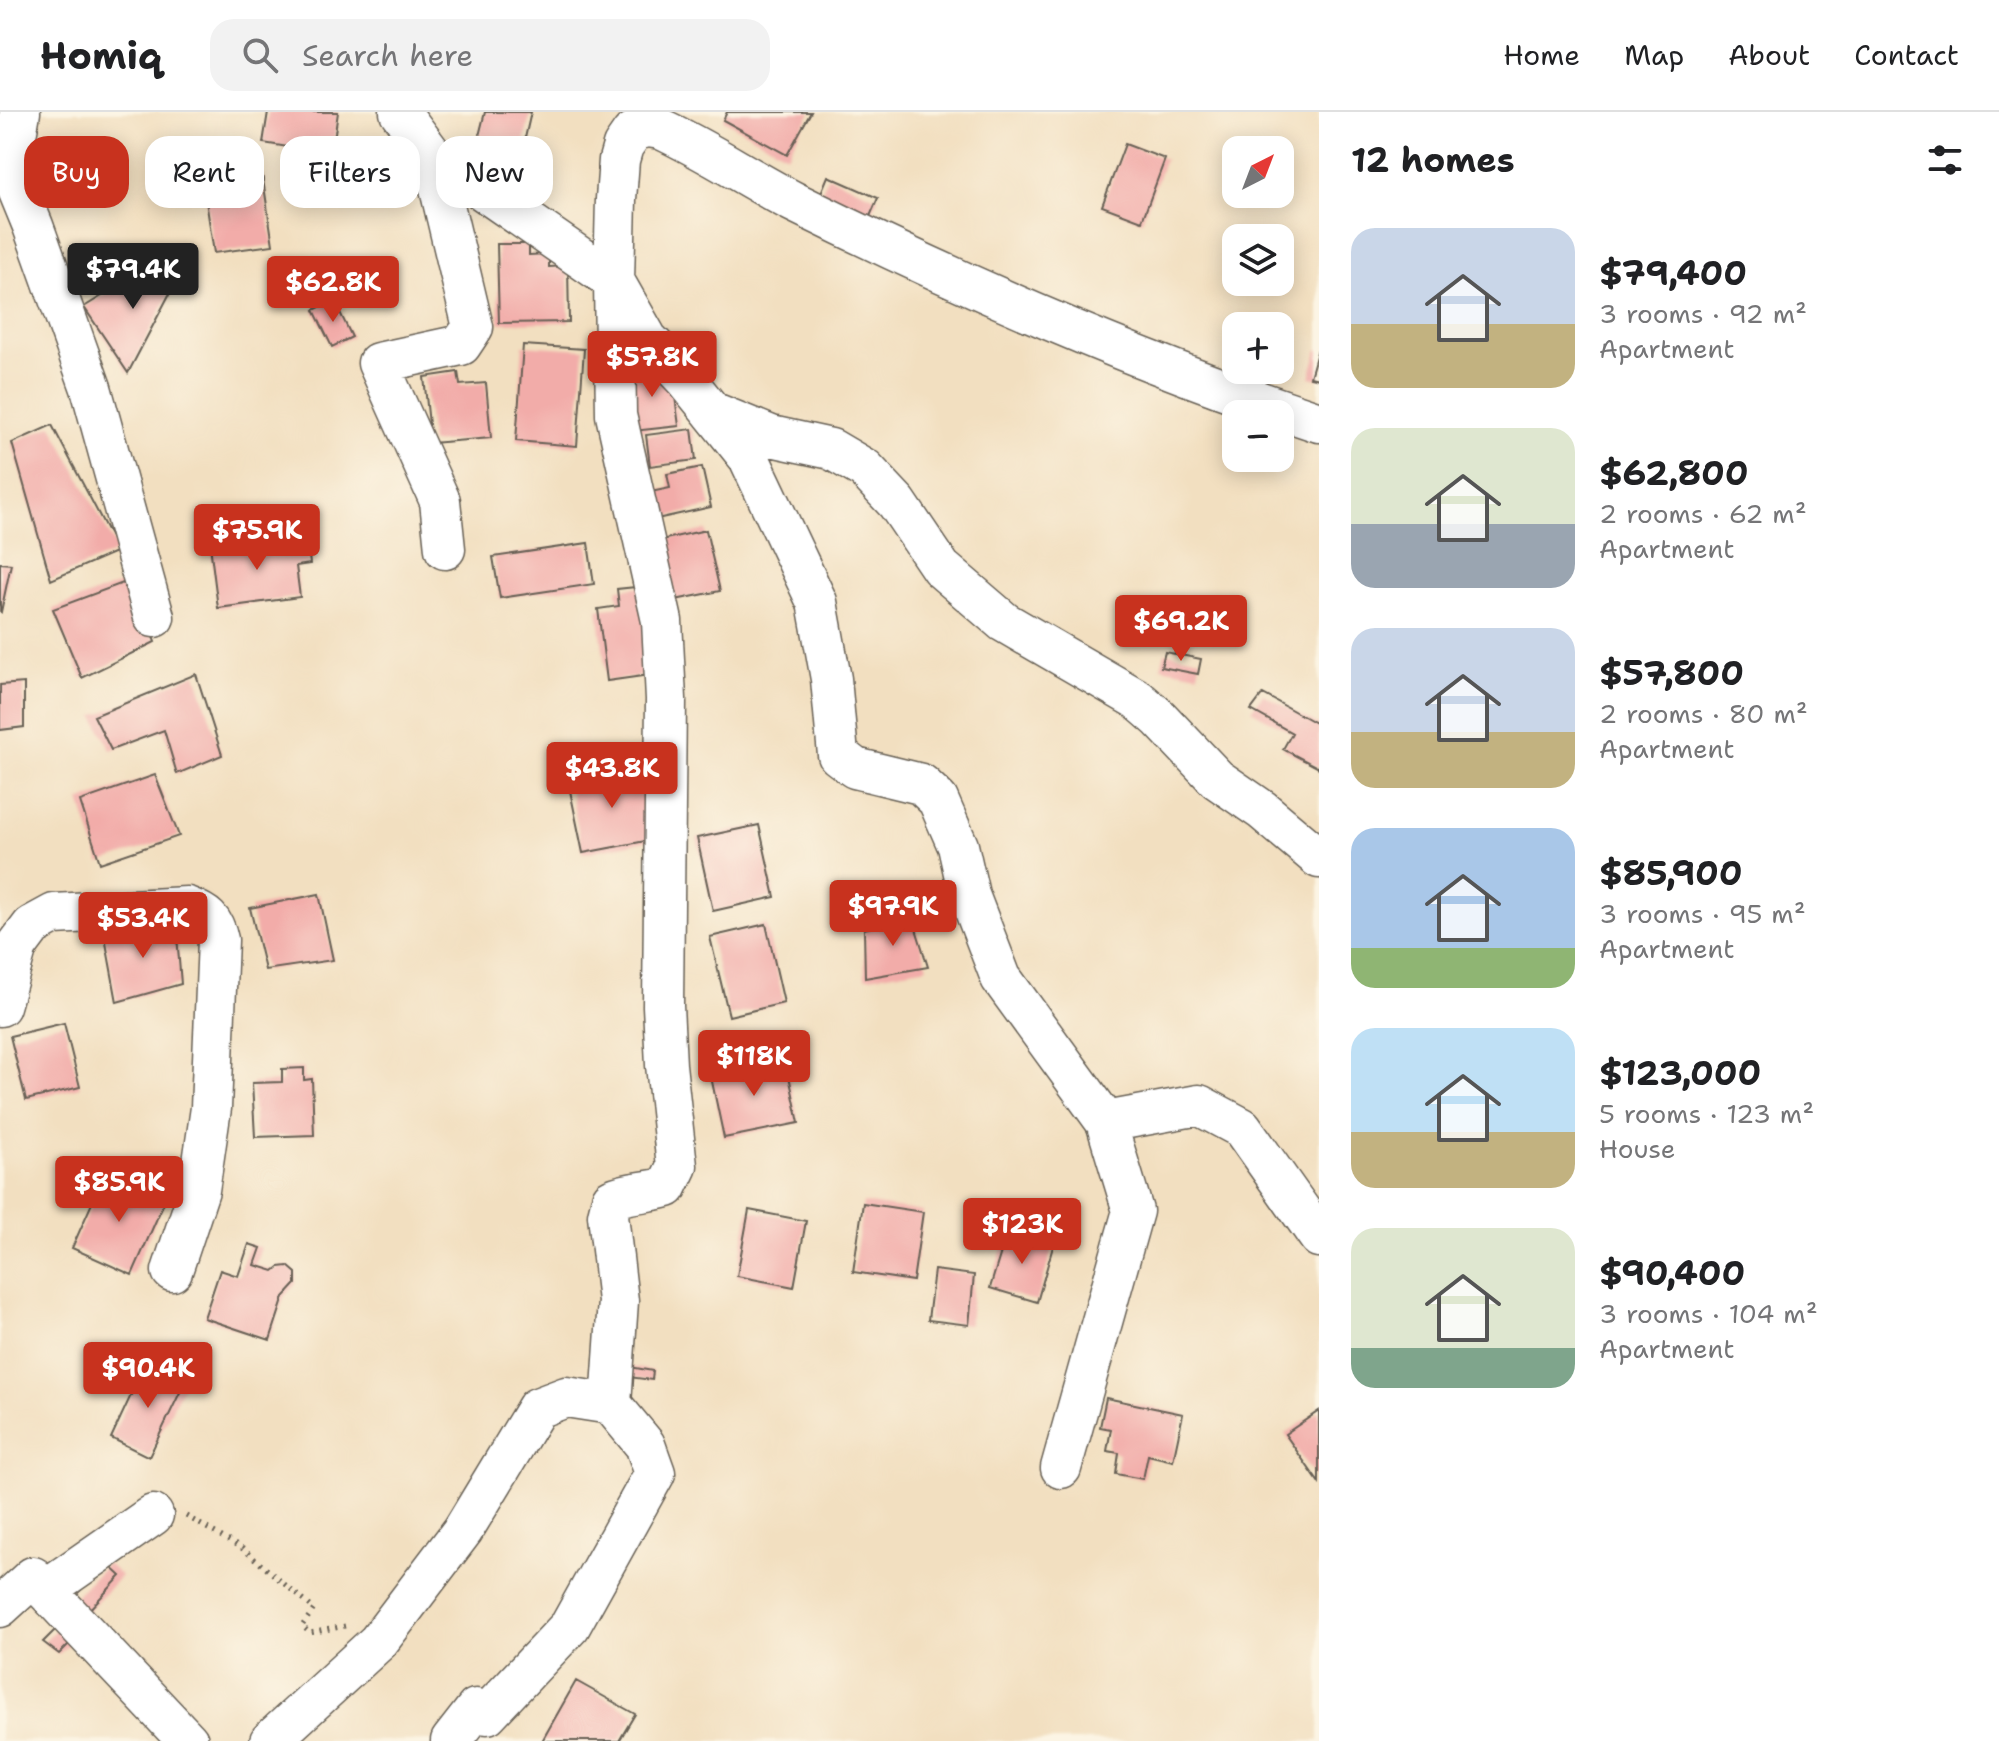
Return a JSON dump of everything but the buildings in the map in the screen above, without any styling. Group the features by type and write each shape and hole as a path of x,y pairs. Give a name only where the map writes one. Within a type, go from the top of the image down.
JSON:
{"street":[{"path":"20,112 10,170 91,388 154,617"},
{"path":"400,112 432,155 614,281 647,339 686,380 749,458 817,602 831,679 838,755 855,768 921,784 938,800 958,846 969,895 1001,978 1106,1122 1133,1211 1061,1468"},
{"path":"611,1404 618,1301 608,1215 612,1199 626,1193 651,1192 667,1187 677,1166 663,1006 666,699 662,621 616,415 614,281 622,123 661,129 794,202 1002,301 1256,401 1319,422"},
{"path":"432,155 473,327 461,345 378,363 440,501 445,549"},
{"path":"712,412 771,436 831,449 865,469 897,503 941,568 986,607 1004,622 1137,699 1217,779 1262,810 1319,858"},
{"path":"0,1006 17,946 32,926 54,914 187,907 204,913 214,923 218,940 211,1108 199,1190 172,1271"},
{"path":"1106,1122 1199,1105 1242,1128 1319,1237"},
{"path":"270,1741 378,1642 463,1530 537,1408 566,1397 611,1404 645,1445 655,1473 570,1626 487,1714 476,1709 451,1741"},
{"path":"45,1590 153,1515"},
{"path":"0,1607 33,1577 188,1741"}],"path":[{"path":"153,1515 183,1514 243,1549 314,1609 302,1626 310,1633 353,1624 378,1642"}]}
